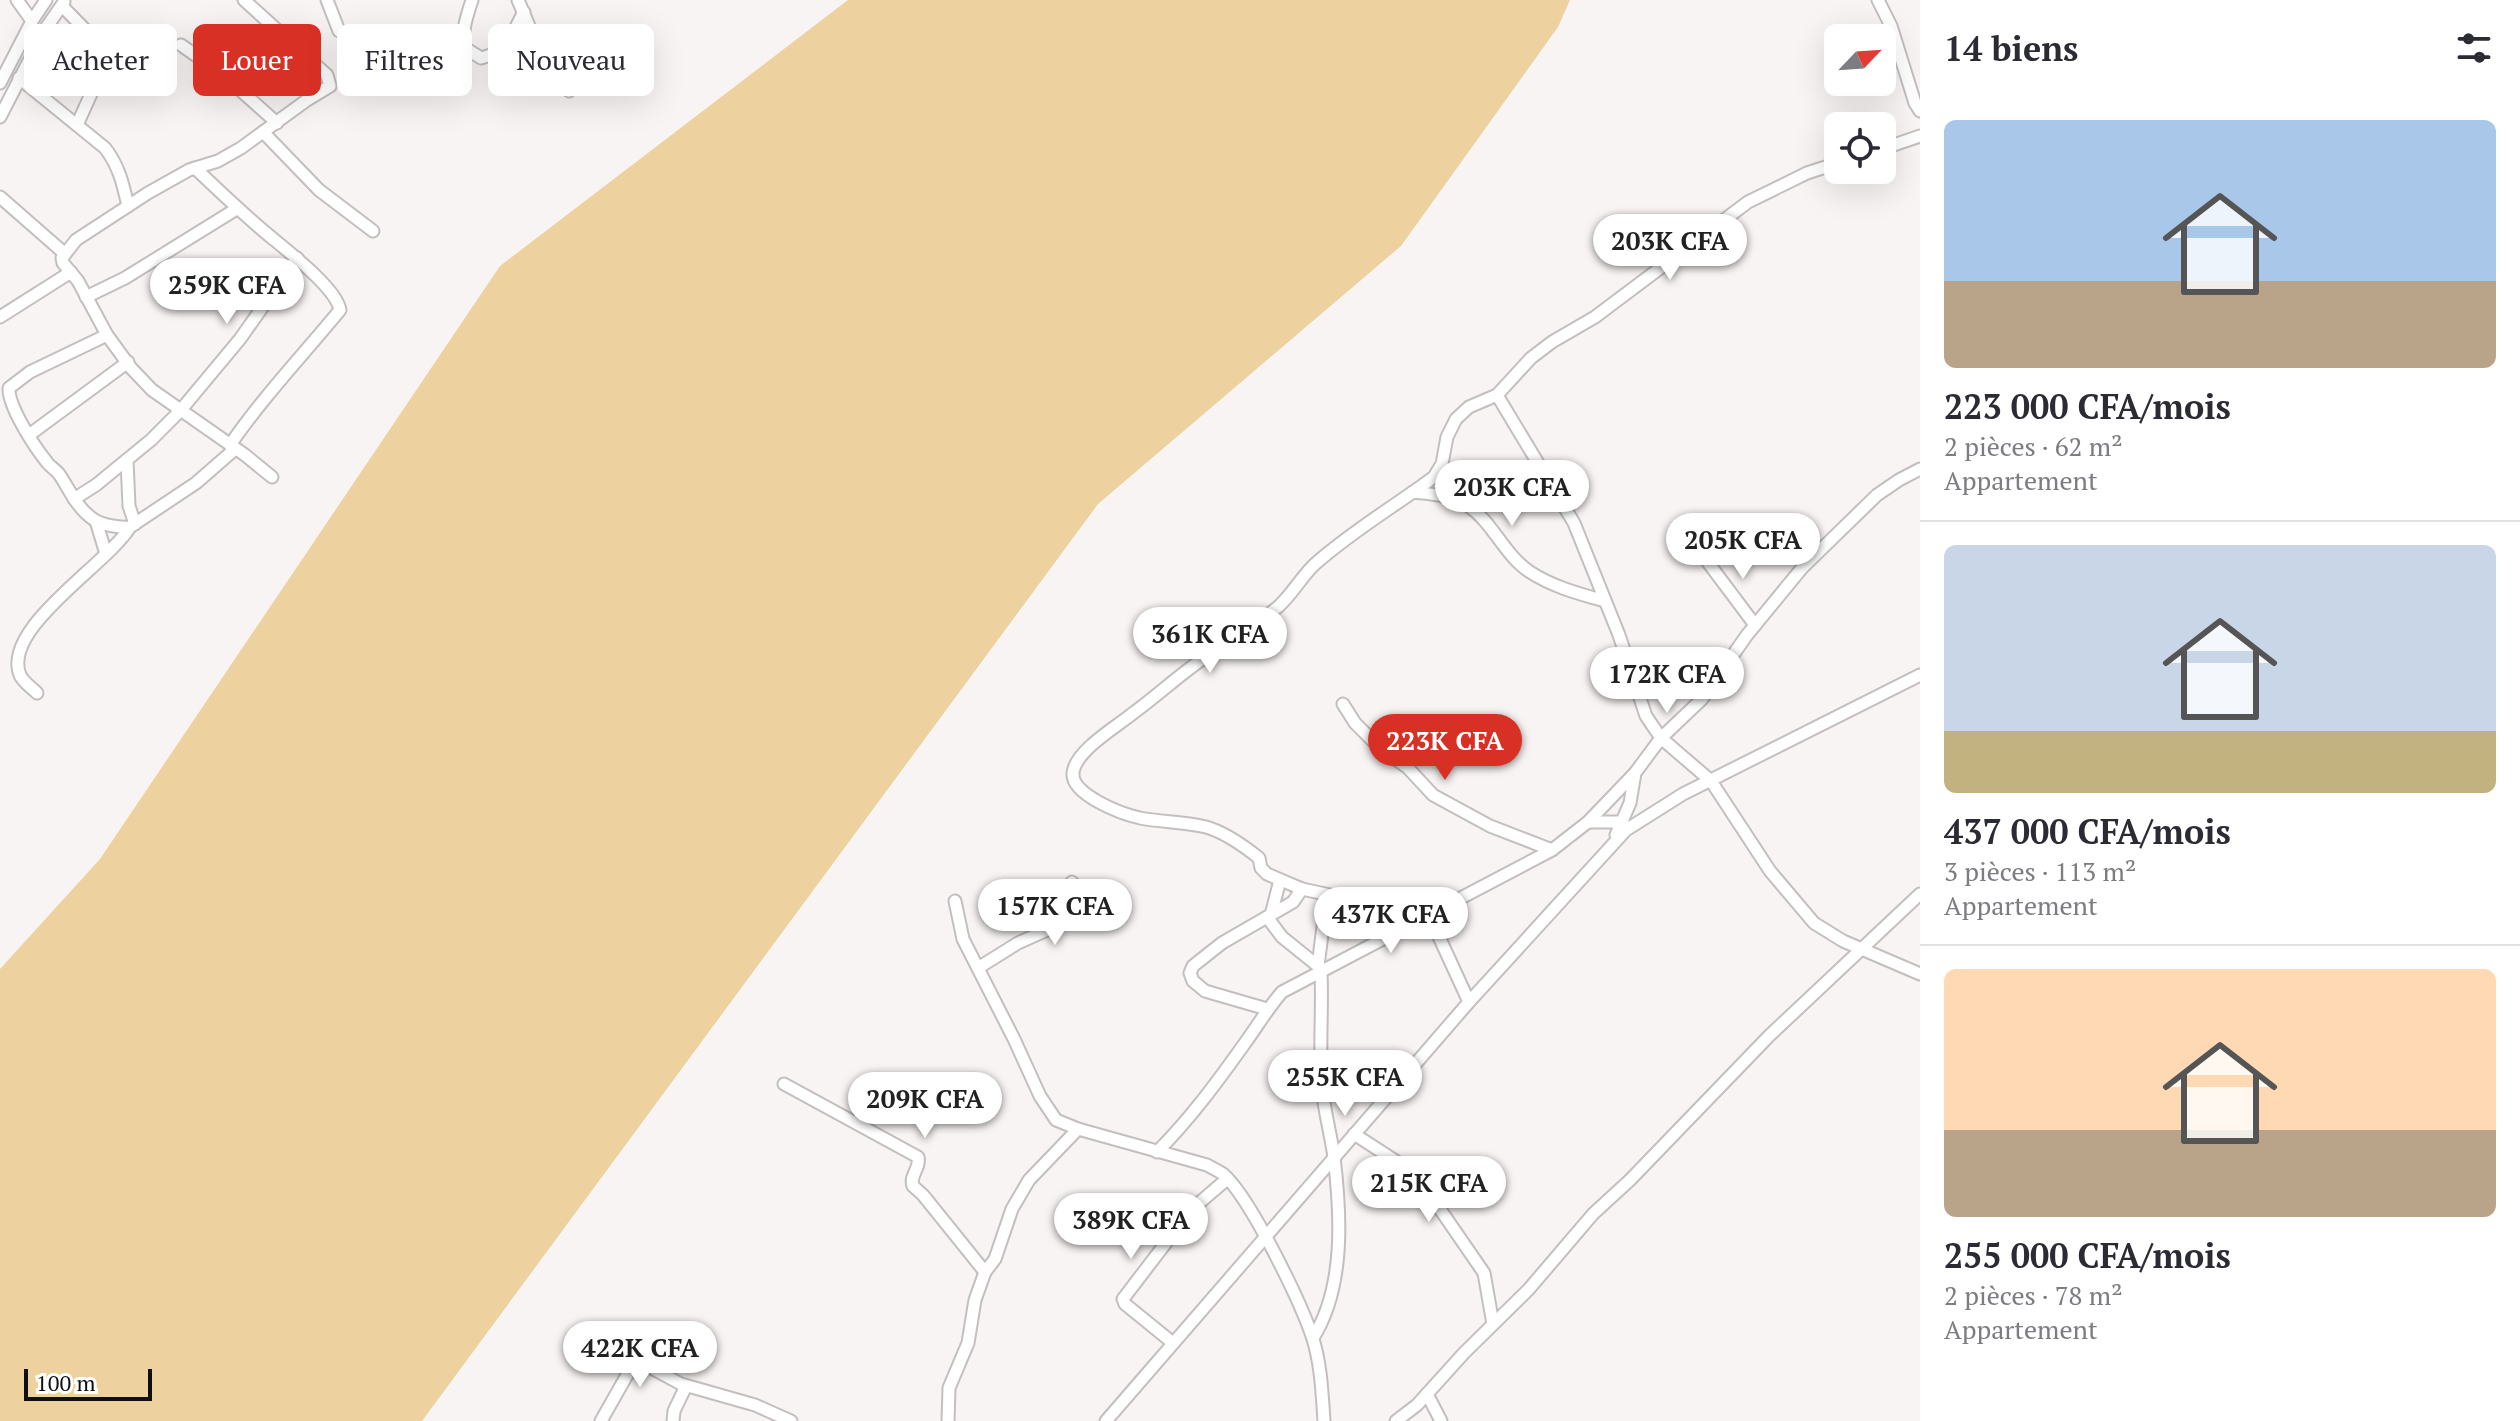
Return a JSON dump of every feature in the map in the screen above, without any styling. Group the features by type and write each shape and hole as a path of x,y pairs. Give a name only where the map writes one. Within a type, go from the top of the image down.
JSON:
{"street":[{"path":"17,0 32,21"},
{"path":"0,83 46,0"},
{"path":"244,0 327,75 330,86 218,161 168,181 76,240 64,253 63,263 107,335 152,390 272,477"},
{"path":"327,0 337,26"},
{"path":"472,0 463,39 465,48 481,58 496,54 507,46 521,6 535,0"},
{"path":"1878,0 1891,26 1920,111"},
{"path":"0,117 46,28 64,3 109,54 77,125"},
{"path":"181,45 221,73 277,123"},
{"path":"19,78 105,148 120,173 128,206"},
{"path":"263,132 319,190 373,231"},
{"path":"1896,144 1920,136"},
{"path":"37,693 19,672 18,660 24,636 122,540 132,526 196,483 233,447 256,407 340,310 331,294 297,258 195,168"},
{"path":"1432,913 1302,889 1263,871 1259,858 1218,831 1204,826 1136,817 1111,809 1080,790 1073,780 1073,771 1083,754 1097,740 1216,646 1247,630 1278,606 1312,566 1434,477 1442,464 1447,437 1456,419 1469,407 1497,395 1531,358 1595,317 1748,202 1824,168"},
{"path":"0,197 64,253"},
{"path":"86,297 125,278 238,208"},
{"path":"74,499 127,460 180,411 240,339 297,258"},
{"path":"0,317 71,272"},
{"path":"107,335 30,372 9,388 10,400 48,464 85,512 96,521 132,526"},
{"path":"29,435 128,362"},
{"path":"1497,395 1574,523 1646,716 1661,738 1711,781 1749,841 1799,908 1814,923 1861,949 1920,974"},
{"path":"127,460 132,526"},
{"path":"1157,1152 1186,1123 1282,992 1319,969 1552,850 1588,822 1635,773 1661,738 1702,699 1755,625 1802,568 1877,495 1920,469"},
{"path":"85,512 96,485"},
{"path":"1413,492 1465,503 1483,519 1514,559 1530,572 1565,590 1605,601"},
{"path":"96,521 106,554"},
{"path":"1704,557 1755,625"},
{"path":"1106,1421 1469,1002 1626,830 1683,794 1920,675"},
{"path":"1343,704 1355,723 1380,748 1408,768 1433,795 1490,826 1552,850"},
{"path":"1610,846 1623,822 1635,784 1635,773"},
{"path":"1588,822 1623,822"},
{"path":"1280,880 1269,916 1282,937 1319,969"},
{"path":"978,968 1018,943 1063,923 1072,882"},
{"path":"1267,1009 1205,991 1197,987 1190,973 1193,966 1222,943 1293,902 1302,889"},
{"path":"1396,1421 1407,1415 1529,1289 1593,1214 1630,1180 1769,1036 1920,894"},
{"path":"1313,1338 1330,1300 1338,1228 1334,1157 1323,1094 1319,969 1327,895"},
{"path":"955,901 963,939 1049,1112 1056,1120 1207,1165 1227,1179 1254,1217 1313,1338 1321,1374 1324,1421"},
{"path":"1432,913 1469,1002"},
{"path":"784,1084 918,1157 919,1164 912,1177 913,1186 985,1272"},
{"path":"948,1421 949,1388 968,1343 975,1300 985,1272 995,1259 1012,1209 1029,1180 1078,1129"},
{"path":"1354,1134 1408,1169 1442,1212 1484,1273 1493,1324"},
{"path":"1173,1343 1125,1304 1123,1299 1191,1210 1227,1179"},
{"path":"601,1421 631,1368 638,1364 644,1364 686,1386 755,1405 791,1421"},
{"path":"673,1421 674,1411 686,1386"},
{"path":"1427,1394 1441,1421"}],"shaded area":[{"path":"848,0 1570,0 1558,27 1401,246 1098,504 422,1421 0,1421 0,969 100,859 500,266"}]}
